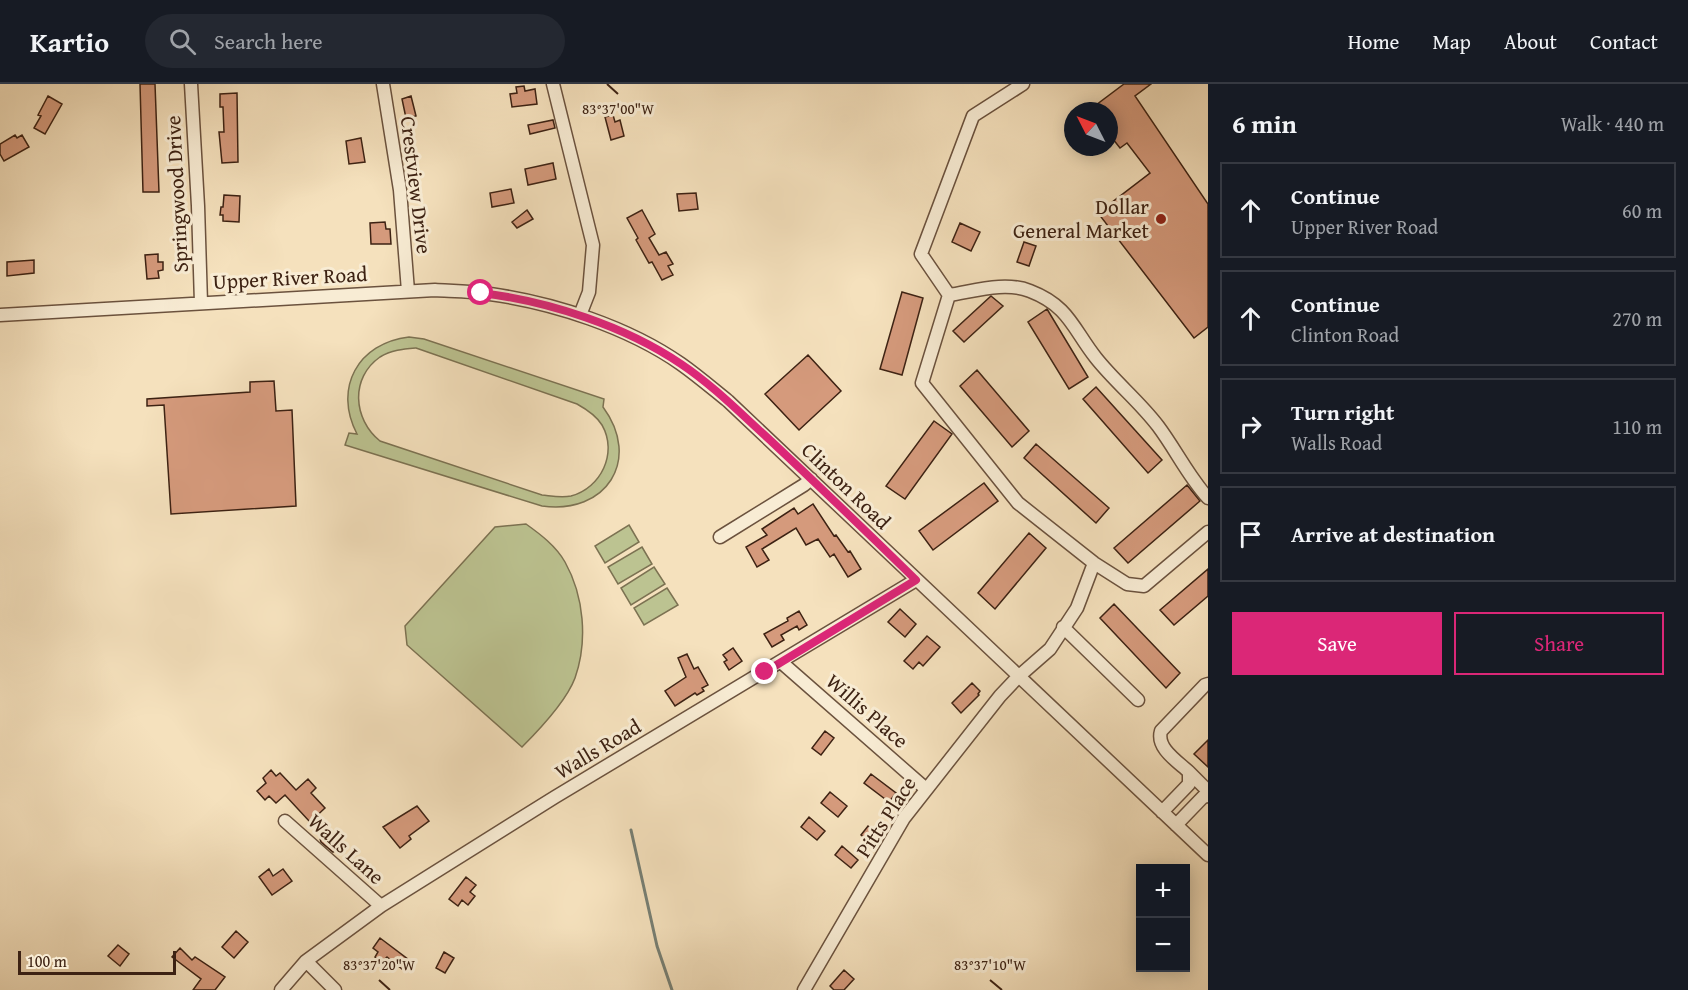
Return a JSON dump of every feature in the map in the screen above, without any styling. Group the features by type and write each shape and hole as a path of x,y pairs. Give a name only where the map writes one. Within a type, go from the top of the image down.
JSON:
{"street":[{"name":"Springwood Drive","path":"191,84 201,303"},
{"name":"Crestview Drive","path":"383,84 399,190 408,291"},
{"path":"553,84 593,245 589,292 580,315"},
{"path":"949,295 921,254 974,116 1023,84"},
{"path":"949,295 1015,286 1030,291 1063,310 1111,377 1158,425 1193,481 1208,498"},
{"name":"Upper River Road","path":"0,315 435,290 492,294 580,315"},
{"path":"949,295 922,382 1018,503 1094,563 1126,584 1144,586 1208,532"},
{"name":"Clinton Road","path":"580,315 638,340 681,364 728,401 1208,855"},
{"path":"720,537 811,479"},
{"name":"Pitts Place","path":"804,990 904,818 1000,696 1050,649 1077,608 1094,563"},
{"name":"Walls Road","path":"281,990 306,961 381,906 563,792 916,580"},
{"path":"1063,627 1138,700"},
{"name":"Willis Place","path":"782,662 927,789"},
{"path":"1208,684 1161,732 1159,738 1161,746 1208,791"},
{"path":"1162,812 1189,784 1189,772"},
{"path":"1176,825 1203,797 1208,796"},
{"name":"Walls Lane","path":"285,821 381,906"},
{"path":"306,961 335,990"}],"green space":[{"path":"409,337 424,339 604,399 603,407 614,427 619,446 618,464 611,480 600,493 584,502 565,507 542,506 345,445 349,433 357,434 350,417 348,400 349,385 355,371 364,358 376,348 391,341","holes":["416,348 577,404 594,415 602,425 608,447 607,458 604,468 591,485 582,492 560,497 542,495 380,441 364,422 359,399 364,376 370,366 380,357 393,351"]},
{"path":"526,524 542,536 565,562 580,604 583,634 579,664 571,687 552,715 522,747 407,645 405,626 495,527"},
{"path":"629,525 639,542 605,563 595,546"},
{"path":"642,547 652,564 618,584 608,567"},
{"path":"654,567 665,584 631,605 621,588"},
{"path":"667,588 678,605 644,625 634,608"}],"building":[{"path":"140,84 155,84 159,192 143,192"},
{"path":"1124,84 1151,84 1135,96 1208,204 1208,327 1194,338 1098,213 1150,173 1127,143 1120,148 1118,145 1118,102 1100,102"},
{"path":"524,86 525,91 535,89 537,104 512,107 510,94 517,93 516,87"},
{"path":"237,93 238,162 222,163 219,132 224,132 220,94"},
{"path":"48,96 62,104 45,134 34,128"},
{"path":"411,96 416,116 406,118 402,99"},
{"path":"613,115 615,122 620,120 624,136 611,140 605,117"},
{"path":"553,120 555,128 530,134 528,125"},
{"path":"15,135 17,138 22,135 29,147 4,161 0,154 0,144"},
{"path":"361,138 365,162 349,164 346,141"},
{"path":"553,163 556,179 528,185 525,169"},
{"path":"511,189 514,203 492,207 490,193"},
{"path":"696,193 698,209 679,211 677,194"},
{"path":"224,195 240,196 239,222 223,221 223,215 220,215"},
{"path":"527,210 533,219 517,228 512,222"},
{"path":"642,210 655,234 649,238 659,255 666,252 673,264 668,266 673,275 662,280 636,240 638,238 627,218"},
{"path":"385,222 386,229 390,229 391,244 371,244 370,223"},
{"path":"960,223 980,232 971,251 952,242"},
{"path":"1024,242 1036,246 1029,266 1017,262"},
{"path":"158,254 158,262 163,262 163,270 158,271 159,278 147,279 145,255"},
{"path":"34,260 34,273 7,276 7,262"},
{"path":"902,292 923,298 902,375 880,369"},
{"path":"991,296 1003,306 964,342 953,331"},
{"path":"1047,309 1088,377 1069,389 1028,322"},
{"path":"808,355 841,391 799,430 765,394"},
{"path":"977,370 1029,431 1012,447 960,386"},
{"path":"274,381 276,411 292,410 296,506 171,514 164,405 147,406 147,399 250,392 250,382"},
{"path":"1096,387 1162,460 1148,473 1083,399"},
{"path":"934,421 952,434 905,499 886,486"},
{"path":"1036,444 1109,508 1096,523 1024,458"},
{"path":"984,483 998,501 933,550 919,531"},
{"path":"1187,485 1200,501 1128,563 1114,548"},
{"path":"813,504 834,536 836,535 848,552 850,551 861,569 848,577 834,554 830,557 818,539 806,545 796,528 762,549 769,560 757,567 746,547 767,535 762,529 794,508 798,514"},
{"path":"1029,533 1046,548 995,609 978,593"},
{"path":"1208,569 1208,596 1174,625 1160,610"},
{"path":"1114,604 1180,673 1166,688 1100,618"},
{"path":"900,609 916,624 905,637 888,622"},
{"path":"799,611 807,625 799,630 797,626 781,635 784,640 772,647 764,634 788,621 787,618"},
{"path":"927,636 940,647 923,666 919,662 913,669 904,661"},
{"path":"733,648 742,661 729,670 724,662 727,660 723,655"},
{"path":"687,654 694,669 698,667 708,685 702,688 704,691 697,695 695,693 675,706 665,691 686,677 678,658"},
{"path":"972,683 980,691 979,695 961,713 952,703"},
{"path":"825,731 834,738 821,755 812,748"},
{"path":"1208,740 1208,767 1194,754"},
{"path":"271,770 276,776 280,773 296,790 308,779 316,788 311,793 325,808 310,822 285,795 276,803 269,796 265,800 257,791 266,783 263,778"},
{"path":"871,774 896,793 889,802 864,783"},
{"path":"830,792 847,806 838,817 821,803"},
{"path":"417,806 429,821 409,836 411,839 400,848 383,827"},
{"path":"809,817 825,831 817,840 801,827"},
{"path":"868,826 881,837 873,846 861,835"},
{"path":"327,831 339,849 333,852 321,842 319,835"},
{"path":"842,846 858,860 851,868 835,855"},
{"path":"269,869 273,876 283,869 292,881 272,895 259,877"},
{"path":"466,877 476,885 470,892 475,896 468,905 462,900 458,906 449,899"},
{"path":"236,931 248,942 234,958 222,947"},
{"path":"380,938 409,960 402,969 387,957 382,962 375,957 378,952 373,948"},
{"path":"118,945 129,954 120,966 108,956"},
{"path":"180,948 192,960 195,957 225,977 215,990 193,990 201,979 172,957"},
{"path":"444,952 454,958 445,973 436,968"},
{"path":"844,970 854,979 844,990 834,990 830,986"}],"waterway":[{"path":"631,830 657,946 672,990"}],"place":[{"name":"Dollar General Market","path":"1161,219"}],"route":[{"path":"481,293 508,297 580,315 638,340 681,364 728,401 916,580 765,672"}]}
